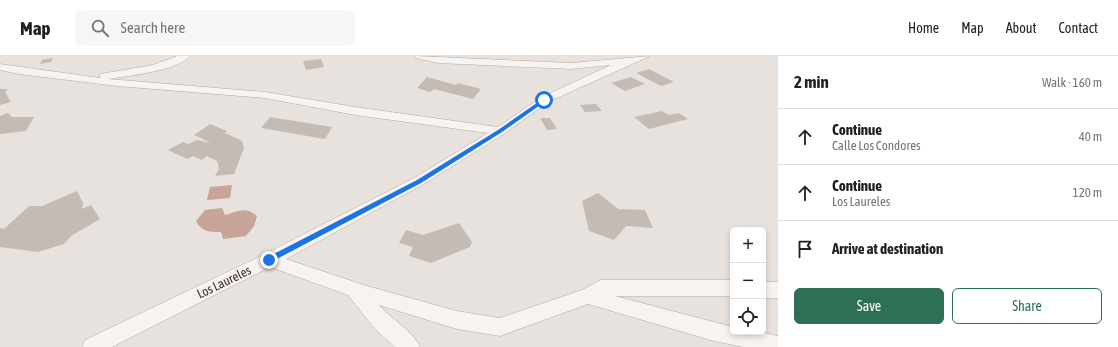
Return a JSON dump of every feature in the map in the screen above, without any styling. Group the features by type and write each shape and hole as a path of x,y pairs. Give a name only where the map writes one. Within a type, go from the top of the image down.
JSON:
{"street":[{"path":"79,79 140,71 164,65 185,56"},
{"path":"420,56 438,60 571,66 628,60 645,56"},
{"name":"Los Laureles","path":"92,347 269,260 419,181 500,131 544,100 628,60"},
{"path":"0,67 18,71 79,79 265,95 355,111 500,131"},
{"path":"269,260 355,290 457,320 500,327 588,296 601,288 730,288"},
{"path":"355,290 382,323 410,347"},
{"path":"766,290 778,290"},
{"path":"588,296 714,332 778,344"}],"shaded area":[{"path":"232,185 230,198 207,200 210,187"},
{"path":"222,208 225,215 245,210 257,216 254,226 246,236 223,239 221,232 206,231 198,225 196,221 205,210"}],"building":[{"path":"53,58 51,62 40,64 42,60"},
{"path":"321,59 324,67 306,70 303,61"},
{"path":"649,69 674,82 661,86 636,73"},
{"path":"427,77 456,85 458,83 481,89 473,99 434,89 430,92 417,88"},
{"path":"631,77 645,84 625,91 611,83"},
{"path":"0,89 8,89 5,92 11,102 0,105"},
{"path":"596,104 602,111 585,112 580,105"},
{"path":"662,111 669,115 679,113 688,119 649,129 634,117"},
{"path":"8,113 12,117 34,117 26,131 0,134 0,116"},
{"path":"270,117 332,127 325,139 261,128"},
{"path":"540,118 550,118 557,129 547,130"},
{"path":"210,124 227,131 220,137 225,133 242,141 244,148 234,174 215,176 219,169 217,161 207,156 202,160 193,156 187,159 168,150 183,142 188,144 197,140 211,143 194,135"},
{"path":"77,191 83,203 82,209 91,205 100,219 71,236 64,244 38,252 0,247 0,228 4,229 29,206 42,206"},
{"path":"598,193 618,209 645,210 653,228 626,226 614,240 589,231 582,201"},
{"path":"459,223 472,242 470,247 431,263 409,256 413,247 399,243 406,230 423,235"}],"route":[{"path":"269,260 419,181 500,131 544,100"}]}
